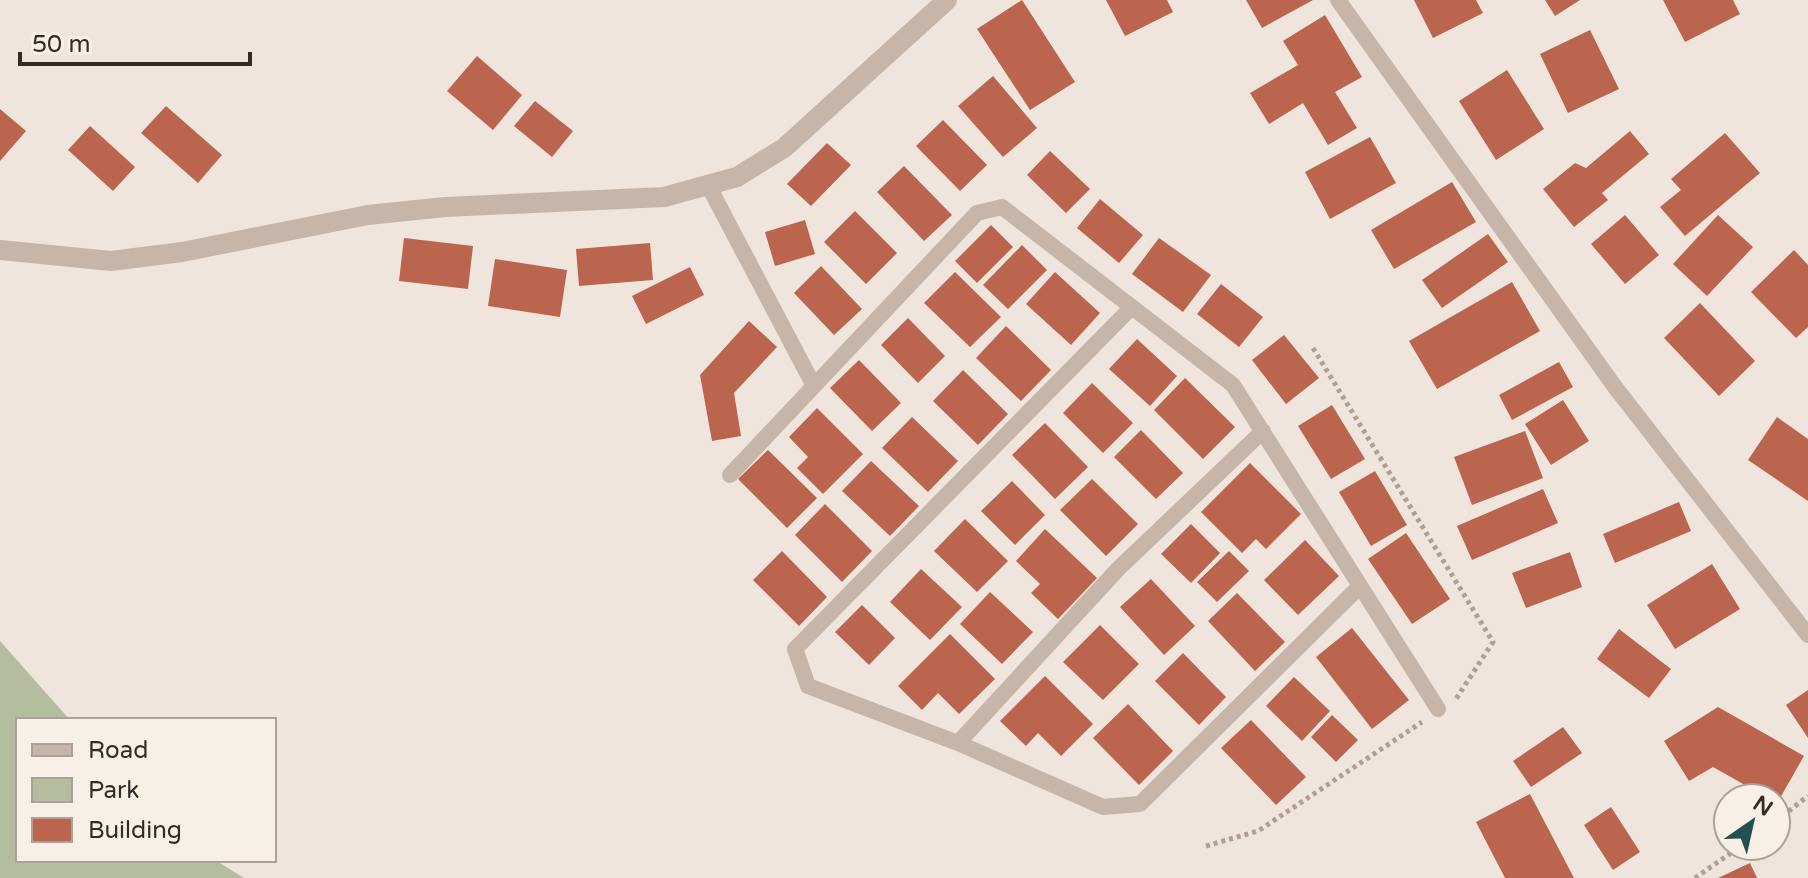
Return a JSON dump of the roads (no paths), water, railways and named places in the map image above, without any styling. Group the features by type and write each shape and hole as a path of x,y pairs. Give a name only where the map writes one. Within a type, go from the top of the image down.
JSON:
{"street":[{"path":"0,250 111,261 182,252 368,215 445,207 664,197 737,177 784,148 947,0"}],"lane":[{"path":"1338,0 1615,387 1808,635"},
{"path":"708,185 814,386"},
{"path":"730,475 977,213 1002,207 1233,385 1358,588 1438,709"},
{"path":"1132,307 795,649 808,686 958,743 1103,807 1140,804 1358,588"},
{"path":"958,743 1118,569 1263,431"}]}
